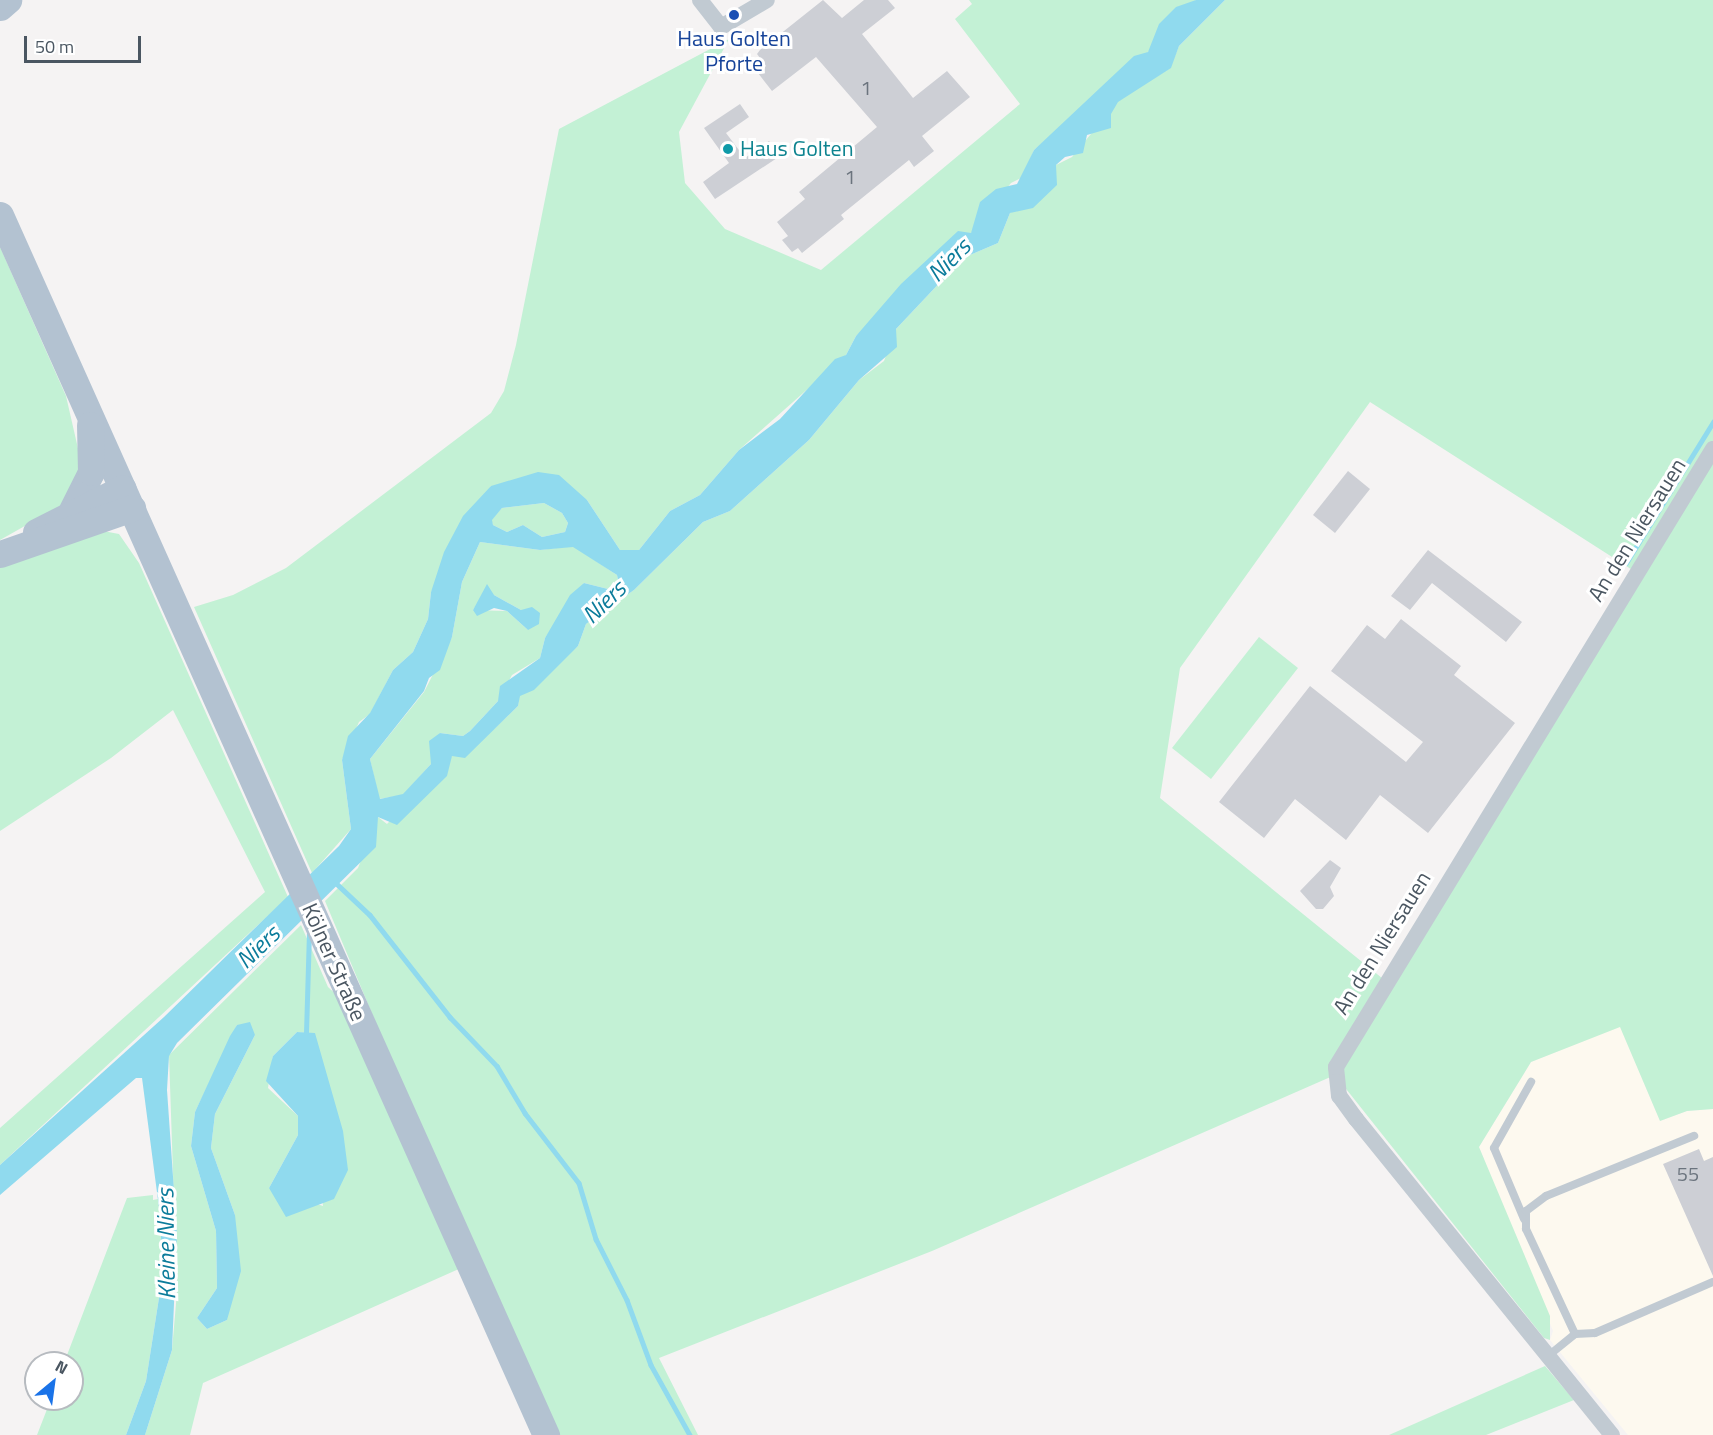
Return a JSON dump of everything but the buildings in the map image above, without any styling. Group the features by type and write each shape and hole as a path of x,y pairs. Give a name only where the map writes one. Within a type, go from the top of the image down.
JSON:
{"main road":[{"path":"0,8 8,0"},
{"name":"Kölner Straße","path":"0,215 546,1435"},
{"path":"72,510 91,472 90,415"},
{"path":"0,553 72,510 128,498"},
{"path":"0,553 128,498"}],"street":[{"path":"700,0 721,27 767,0"},
{"name":"An den Niersauen","path":"1612,1435 1356,1119 1339,1096 1336,1067 1713,450"}],"lane":[{"path":"1531,1082 1494,1148 1575,1334"},
{"path":"1524,1219 1532,1202 1694,1136"},
{"path":"1548,1356 1575,1334 1594,1333 1713,1282"}],"shaded area":[{"path":"1620,1026 1660,1121 1687,1111 1713,1109 1713,1435 1628,1435 1550,1340 1553,1331 1479,1147 1531,1062"}],"green space":[{"path":"969,0 1196,0 1148,52 1034,150 1023,177 1011,183 971,233 856,336 846,355 739,450 700,495 670,511 639,550 620,550 587,500 491,486 431,592 428,619 413,652 393,670 370,714 359,722 342,760 351,829 312,873 194,607 233,595 286,568 491,413 504,391 516,345 559,129 729,39 679,132 685,183 725,229 821,270 1020,104 955,19 972,4"},
{"path":"1225,0 1713,0 1713,1109 1687,1111 1660,1121 1620,1027 1531,1062 1479,1147 1550,1316 1550,1340 1544,1338 1335,1075 932,1251 659,1358 698,1435 555,1435 464,1234 325,901 358,868 378,817 387,824 452,756 495,728 518,706 519,696 578,646 586,624 634,590 703,522 730,511 809,440 859,380 884,361 896,329 963,258 998,243 1010,213 1056,185 1056,165 1072,157 1118,101 1170,68 1179,46","holes":["1370,402 1634,571 1393,987 1160,798 1180,668"]},
{"path":"0,247 66,396 82,466 62,505 0,540"},
{"path":"544,503 562,513 568,523 565,532 542,537 523,525 507,532 493,525 491,520 502,508"},
{"path":"98,530 119,534 139,563 288,897 0,1165 0,1128 265,892 173,710 111,758 0,831 0,565"},
{"path":"480,542 540,550 573,546 617,575 618,580 608,589 584,583 545,638 540,658 512,675 498,701 470,731 463,736 440,733 431,764 403,795 379,799 370,759 424,692 452,637 462,582","holes":["483,595 494,595 521,610 528,630 507,611 473,610"]},
{"path":"1259,637 1298,668 1211,779 1172,748"},
{"path":"301,925 328,987 340,998 461,1268 203,1383 190,1435 145,1435 172,1350 177,1292 169,1055","holes":["237,1025 255,1035 215,1114 211,1148 235,1215 227,1320 207,1329 197,1318 217,1288 216,1231 191,1146 195,1112","297,1032 306,1033 323,1206 269,1188 298,1135 298,1116 268,1088 273,1056"]},
{"path":"153,1195 153,1200 158,1199 161,1223 161,1285 146,1381 126,1435 37,1435 46,1411 84,1411 84,1351 69,1351 127,1198"},
{"path":"1545,1366 1574,1400 1486,1435 1389,1435"}],"water":[{"path":"1196,0 1225,0 1179,46 1171,68 1118,102 1111,114 1111,128 1087,135 1083,153 1065,157 1056,165 1057,185 1033,208 1010,213 998,243 963,258 896,329 897,347 859,380 809,440 730,511 703,522 634,590 586,624 578,646 534,690 520,696 518,706 465,758 452,756 447,776 397,825 378,817 376,847 177,1043 169,1056 167,1090 177,1234 172,1350 145,1435 126,1435 146,1381 161,1285 161,1223 142,1078 136,1078 0,1195 0,1165 164,1017 339,846 351,829 342,760 348,736 370,713 393,670 413,652 428,619 431,592 444,552 463,516 491,486 538,472 559,475 587,500 620,550 639,550 670,511 700,495 739,450 780,419 835,359 846,355 856,336 901,284 958,231 971,233 980,202 996,189 1017,184 1034,150 1134,56 1148,52 1159,24 1176,7","holes":["544,503 562,513 568,523 565,532 542,537 523,525 507,532 493,525 492,520 502,508","480,542 540,550 573,547 617,575 618,580 608,589 584,583 570,595 545,638 540,658 500,686 498,701 470,731 463,736 440,733 429,741 431,764 403,794 380,799 370,759 424,691 429,678 440,670 452,637 462,582"]},
{"path":"487,584 494,595 521,610 532,607 540,613 539,624 528,630 507,611 494,608 477,616 473,610"},
{"path":"250,1022 255,1035 215,1114 211,1148 235,1215 241,1271 227,1320 207,1329 197,1318 217,1288 216,1231 191,1146 195,1112 230,1036 237,1025"},
{"path":"297,1032 315,1033 343,1131 348,1170 334,1199 286,1217 269,1188 298,1135 298,1116 266,1081 273,1056"}],"waterway":[{"path":"1626,563 1713,422"},
{"path":"337,884 370,915 450,1017 497,1066 525,1113 579,1183 596,1239 627,1300 651,1365 690,1435"},
{"path":"306,1033 309,934"}],"place":[{"name":"Haus Golten Pforte","path":"734,15"},
{"name":"Haus Golten","path":"728,149"}],"water label":[{"name":"Niers","path":"949,260"},
{"name":"Niers","path":"604,602"},
{"name":"Niers","path":"258,947"},
{"name":"Kleine Niers","path":"166,1244"}]}
